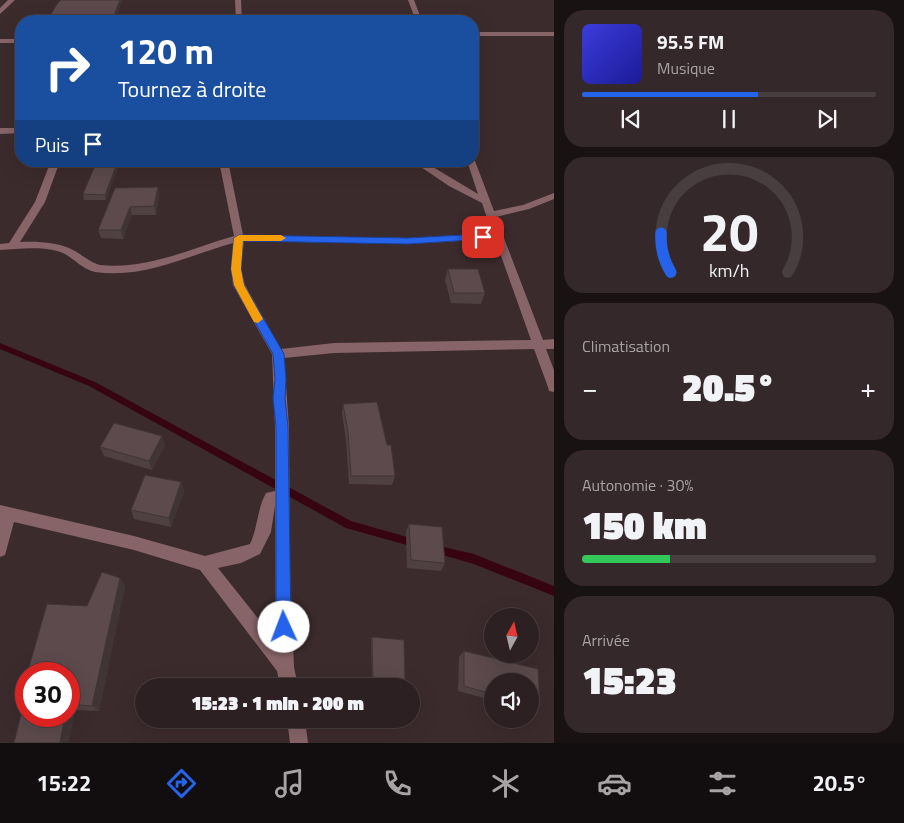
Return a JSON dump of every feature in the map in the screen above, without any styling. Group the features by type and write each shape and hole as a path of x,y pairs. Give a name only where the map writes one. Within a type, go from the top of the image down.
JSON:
{"street":[{"path":"0,12 12,0"},
{"path":"238,0 239,15"},
{"path":"411,0 417,15"},
{"path":"479,34 554,34"},
{"path":"0,41 15,41"},
{"path":"0,131 15,131"},
{"path":"12,247 40,202 54,167"},
{"path":"225,167 239,238 236,269 239,285 278,354 282,427 285,667 287,678"},
{"path":"425,167 452,184 485,201"},
{"path":"472,167 554,387"},
{"path":"490,215 526,207 554,196"},
{"path":"0,247 36,246 61,249 95,268 136,269 165,264 204,248 239,238 408,241 499,236"},
{"path":"278,354 334,348 554,344"},
{"path":"0,550 4,513 134,543 204,564 241,555 255,549 263,532 266,507 271,498 282,498"},
{"path":"204,564 285,667"},
{"path":"297,728 299,743"}],"building":[{"path":"61,0 120,0 114,15 51,15"},
{"path":"94,167 116,167 105,195 83,194"},
{"path":"158,187 154,206 130,207 121,230 98,230 115,188"},
{"path":"448,269 478,269 485,293 454,293"},
{"path":"377,402 387,445 391,445 395,476 351,476 348,432 343,404"},
{"path":"114,423 162,436 149,461 100,447"},
{"path":"145,475 181,482 169,518 131,510"},
{"path":"409,524 442,527 445,563 411,560"},
{"path":"102,572 120,578 92,706 80,705 80,662 30,662 47,604 87,606"},
{"path":"372,637 404,640 405,678 373,678"},
{"path":"464,651 484,656 484,663 513,663 538,669 538,673 484,673 484,692 464,686"},
{"path":"18,727 63,727 60,743 14,743"}],"waterway":[{"path":"0,346 92,384 349,525 414,543"},
{"path":"435,549 474,559 554,591"}],"slow traffic":[{"path":"258,319 239,285 236,269 239,238 281,238"}],"route":[{"path":"284,627 282,427 278,354 239,285 236,269 239,238 408,241 483,237"}]}
